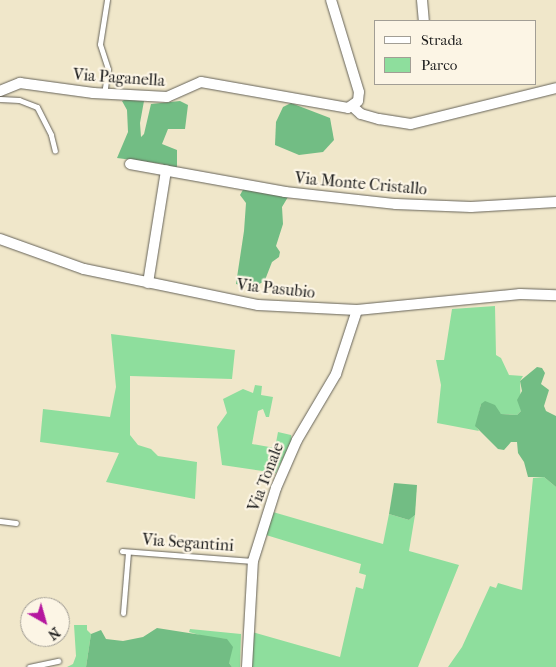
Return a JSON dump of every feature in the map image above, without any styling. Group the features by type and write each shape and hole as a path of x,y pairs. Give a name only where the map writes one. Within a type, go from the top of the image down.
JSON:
{"street":[{"path":"331,0 359,92 358,101 352,106 361,114 378,119 411,124 556,88"},
{"path":"422,0 424,20"},
{"name":"Via Paganella","path":"0,90 20,83 104,94 167,97 201,82 344,108 352,106"},
{"name":"Via Monte Cristallo","path":"130,164 286,192 396,204 472,207 556,202"},
{"path":"148,282 166,170"},
{"name":"Via Pasubio","path":"0,239 84,268 258,305 357,310 520,294 556,296"},
{"name":"Via Tonale","path":"247,667 253,561 276,488 297,440 336,374 357,310"}],"lane":[{"path":"104,94 108,69 100,44 107,0"},
{"path":"0,99 19,100 37,107 51,135 55,151"},
{"path":"0,521 16,523"},
{"name":"Via Segantini","path":"122,551 253,561"},
{"path":"123,613 128,552"},
{"path":"29,667 58,661"}],"green space":[{"path":"127,99 144,101 140,123 141,137 144,134 151,104 180,101 188,105 185,129 168,129 162,144 177,150 177,171 166,170 163,164 117,158 128,132 127,110 122,101"},
{"path":"291,103 330,118 334,140 323,152 299,155 275,145 276,122 283,107"},
{"path":"244,188 288,197 282,207 283,224 276,246 280,252 279,257 272,262 265,280 254,288 236,284 244,231 246,203 240,195"},
{"path":"495,306 496,355 501,358 509,375 523,376 520,381 521,411 517,415 501,414 481,404 476,426 479,431 437,423 441,385 436,360 444,360 452,309"},
{"path":"111,334 235,350 232,379 130,376 130,435 138,445 151,449 158,456 197,462 195,499 106,482 119,453 40,442 43,409 110,417 116,387"},
{"path":"537,367 542,368 545,373 541,384 549,390 544,406 546,411 556,416 556,487 544,477 528,477 524,462 518,453 517,442 511,442 504,450 498,449 475,426 481,404 485,401 495,405 501,414 517,415 521,411 517,400 522,391 520,381"},
{"path":"255,385 262,386 261,395 273,397 269,417 266,417 263,409 258,411 252,444 275,448 278,432 291,435 292,440 276,473 222,465 217,427 227,413 223,399 243,389 253,393"},
{"path":"544,477 556,487 556,667 448,667 462,647 490,586 496,588 498,583 522,590 533,478"},
{"path":"394,483 417,485 415,515 409,520 389,514"},
{"path":"273,512 383,544 389,514 409,520 415,515 409,551 459,565 418,667 251,667 252,632 340,657 356,587 363,589 366,575 359,573 361,564 266,535"},
{"path":"74,625 87,625 87,630 91,634 86,667 67,667 73,664 76,656"},
{"path":"157,628 227,639 233,647 229,663 232,667 86,667 91,634 101,630 106,639 123,641 143,637"},
{"path":"190,629 241,634 240,667 232,667 229,663 227,639 210,638 189,632"}]}
